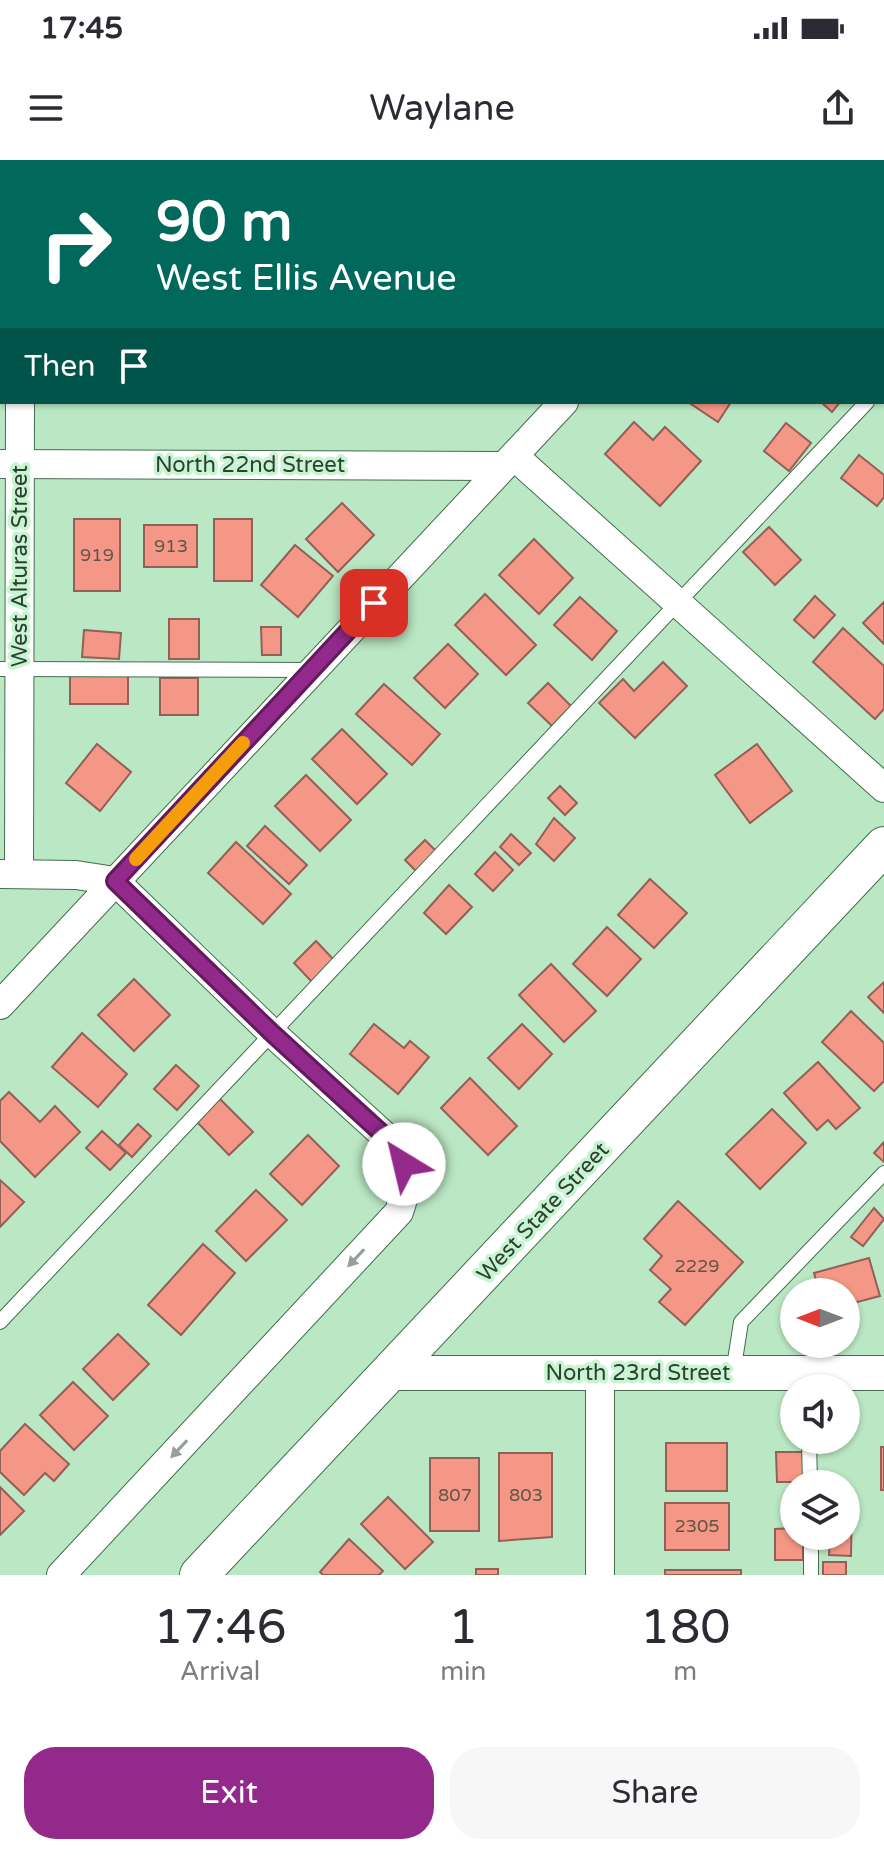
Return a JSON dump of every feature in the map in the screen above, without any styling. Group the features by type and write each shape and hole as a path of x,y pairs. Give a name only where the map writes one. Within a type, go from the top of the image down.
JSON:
{"main road":[{"name":"West State Street","path":"199,1575 884,846"}],"street":[{"name":"West Alturas Street","path":"9,874 10,464 20,404"},
{"path":"0,1005 562,404"},
{"name":"North 22nd Street","path":"10,464 508,461"},
{"path":"508,461 679,601 884,788"},
{"path":"9,874 76,875 115,881 272,1033 399,1149 406,1189 399,1212 61,1575"},
{"name":"North 23rd Street","path":"392,1373 733,1373 780,1378"},
{"path":"600,1373 600,1575"},
{"name":"North 23rd Street","path":"860,1376 884,1373"}],"lane":[{"path":"0,1322 865,404"},
{"path":"10,669 311,670"},
{"path":"733,1373 741,1322 884,1173"},
{"path":"811,1550 811,1575"}],"building":[{"path":"691,404 730,404 718,422"},
{"path":"823,404 838,404 832,412"},
{"path":"634,422 653,440 665,427 701,461 660,506 605,454"},
{"path":"786,423 811,443 789,471 764,451"},
{"path":"859,455 884,475 884,497 877,506 841,478"},
{"path":"342,503 374,535 338,572 306,539"},
{"path":"74,519 120,519 120,591 74,591"},
{"path":"214,519 252,519 252,581 214,581"},
{"path":"144,525 197,525 197,567 144,567"},
{"path":"769,527 801,560 775,585 743,552"},
{"path":"534,539 573,578 539,614 499,575"},
{"path":"295,545 333,576 298,617 261,585"},
{"path":"485,594 536,645 506,675 455,625"},
{"path":"815,596 835,615 814,638 794,620"},
{"path":"580,597 617,631 592,660 554,625"},
{"path":"884,602 884,644 863,623"},
{"path":"169,619 199,619 199,659 169,659"},
{"path":"261,627 281,627 281,655 262,655"},
{"path":"843,628 884,666 884,709 875,719 813,662"},
{"path":"84,630 121,633 119,659 82,657"},
{"path":"448,644 478,674 445,708 414,678"},
{"path":"663,662 687,686 635,738 599,703 623,679 634,691"},
{"path":"70,674 128,674 128,704 70,704"},
{"path":"160,678 198,678 198,715 160,715"},
{"path":"548,683 571,706 552,726 528,703"},
{"path":"384,684 440,734 412,765 356,714"},
{"path":"342,729 387,774 357,804 312,759"},
{"path":"97,744 131,772 100,811 66,783"},
{"path":"757,744 792,791 750,823 715,775"},
{"path":"306,775 351,820 320,851 275,806"},
{"path":"560,786 577,803 565,815 548,798"},
{"path":"554,818 575,838 554,861 536,844"},
{"path":"265,826 307,865 289,884 247,846"},
{"path":"511,834 531,853 519,865 500,847"},
{"path":"425,840 436,851 416,871 405,860"},
{"path":"236,842 291,894 263,924 208,873"},
{"path":"495,852 513,870 493,891 475,874"},
{"path":"650,879 687,913 654,948 618,915"},
{"path":"449,885 472,907 446,934 424,913"},
{"path":"607,927 641,959 607,996 573,964"},
{"path":"316,941 334,960 312,982 294,963"},
{"path":"551,964 596,1011 564,1042 519,995"},
{"path":"134,979 170,1015 134,1051 98,1015"},
{"path":"884,982 884,1013 868,997"},
{"path":"851,1011 884,1043 884,1081 874,1091 822,1042"},
{"path":"374,1024 404,1048 410,1041 429,1057 398,1094 350,1054"},
{"path":"522,1024 552,1054 519,1089 488,1058"},
{"path":"82,1033 127,1074 98,1107 52,1067"},
{"path":"818,1062 860,1108 836,1129 828,1120 817,1130 784,1093"},
{"path":"176,1065 199,1086 177,1110 154,1089"},
{"path":"470,1078 517,1126 488,1155 441,1108"},
{"path":"9,1092 40,1122 55,1106 80,1132 35,1177 0,1141 0,1101"},
{"path":"219,1098 253,1132 229,1155 196,1121"},
{"path":"772,1109 806,1143 760,1189 726,1154"},
{"path":"138,1124 151,1136 132,1157 119,1145"},
{"path":"102,1131 126,1153 110,1170 86,1148"},
{"path":"308,1135 339,1166 302,1205 270,1174"},
{"path":"884,1142 884,1162 874,1153"},
{"path":"0,1180 24,1202 0,1227"},
{"path":"256,1190 287,1220 246,1261 216,1231"},
{"path":"678,1201 743,1262 685,1325 659,1302 671,1289 650,1270 662,1256 644,1239"},
{"path":"874,1208 884,1219 863,1246 851,1237"},
{"path":"203,1244 235,1273 181,1335 148,1305"},
{"path":"869,1258 880,1296 860,1301 860,1278 815,1278 814,1273"},
{"path":"118,1334 149,1364 113,1400 83,1369"},
{"path":"73,1382 108,1416 74,1450 40,1415"},
{"path":"25,1424 69,1464 54,1481 45,1473 24,1495 0,1472 0,1451"},
{"path":"666,1443 727,1443 727,1491 666,1491"},
{"path":"881,1447 884,1447 884,1490 881,1490"},
{"path":"776,1452 803,1454 804,1470 780,1470 780,1482 777,1482"},
{"path":"499,1453 552,1453 552,1537 499,1541"},
{"path":"430,1458 479,1458 479,1531 430,1531"},
{"path":"0,1487 24,1511 0,1535"},
{"path":"388,1497 433,1542 405,1569 361,1524"},
{"path":"665,1503 729,1503 729,1550 665,1550"},
{"path":"775,1529 780,1529 780,1550 803,1550 803,1560 775,1560"},
{"path":"349,1539 383,1571 379,1575 323,1575 320,1572"},
{"path":"829,1550 851,1550 851,1556 829,1555"},
{"path":"823,1562 846,1562 846,1575 823,1575"},
{"path":"476,1569 498,1569 498,1575 476,1575"},
{"path":"665,1570 741,1570 741,1575 665,1575"}],"slow traffic":[{"path":"136,859 243,743"}],"route":[{"path":"374,603 115,881 272,1033 399,1149 404,1164"}]}
